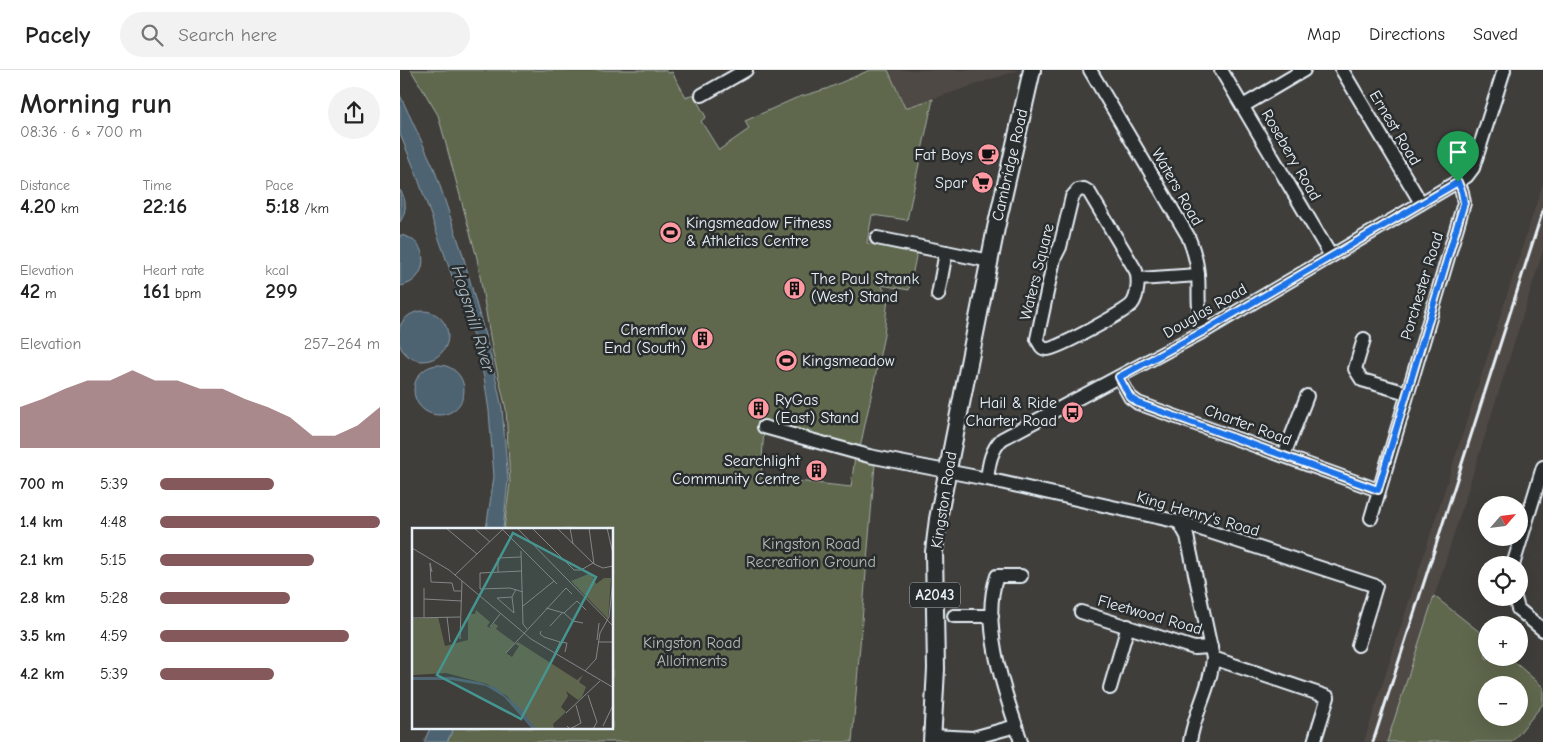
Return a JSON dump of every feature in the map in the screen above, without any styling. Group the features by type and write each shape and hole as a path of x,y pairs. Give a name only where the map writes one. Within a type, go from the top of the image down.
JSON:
{"main road":[{"name":"Cambridge Road","path":"990,261 1032,70"},
{"name":"Kingston Road","path":"932,739 936,669 934,552 938,519 990,261"}],"street":[{"path":"702,95 746,70"},
{"name":"Waters Road","path":"1090,70 1194,249 1198,275 1198,310 1206,330"},
{"name":"Rosebery Road","path":"1221,70 1332,256"},
{"path":"1243,106 1304,70"},
{"name":"Ernest Road","path":"1342,70 1421,203"},
{"path":"1458,182 1474,168 1504,70"},
{"name":"Douglas Road","path":"987,479 990,458 995,447 1002,439 1206,330 1458,182"},
{"name":"Porchester Road","path":"1371,518 1464,203 1458,182"},
{"name":"Waters Square","path":"1084,189 1089,192 1139,279 1132,304 1116,315 1061,345 1048,350 1041,347 1037,339 1054,259 1060,247 1072,197 1078,190 1084,189"},
{"path":"877,238 990,261"},
{"path":"938,295 946,252"},
{"path":"1139,279 1198,275"},
{"path":"1364,339 1355,370 1358,375 1362,380 1407,393"},
{"name":"Charter Road","path":"1119,377 1130,397 1138,403 1378,490"},
{"path":"1284,455 1307,396"},
{"name":"King Henry's Road","path":"764,427 869,456 947,470 1179,522 1376,586 1358,645"},
{"path":"1516,556 1543,467"},
{"path":"1179,522 1187,536 1212,653 1212,672 1191,731 1190,742"},
{"path":"1021,576 997,576 994,585 992,616 994,644 1006,697 1021,742"},
{"path":"1517,606 1518,609 1543,630"},
{"name":"Fleetwood Road","path":"1081,612 1212,653 1328,696 1314,742"},
{"path":"954,616 992,616"},
{"path":"1110,688 1128,626"},
{"path":"932,739 973,738 1016,726"}],"shaded area":[{"path":"888,70 1019,70 905,108"},
{"path":"1543,183 1543,251 1441,575 1387,742 1364,742"}],"green space":[{"path":"411,70 665,70 669,73 672,72 686,97 693,94 706,117 701,121 719,150 749,129 745,121 796,98 826,89 870,70 888,70 905,108 933,99 907,220 872,215 867,243 917,252 909,290 881,285 888,297 884,335 860,448 764,427 761,477 851,487 855,456 875,464 852,742 447,742 453,730 614,730 614,528 504,528 510,483 506,409 493,354 477,258 438,115"},
{"path":"1434,596 1478,631 1478,666 1519,666 1543,687 1543,704 1528,722 1528,676 1478,676 1478,726 1525,726 1512,742 1387,742"}],"water":[{"name":"Hogsmill River","path":"400,95 434,168 462,252 491,357 502,408 508,480 503,528 486,528 494,477 489,411 484,377 473,336 416,173 400,134"},
{"path":"400,190 405,206 400,222"},
{"path":"400,235 410,238 417,244 422,252 423,260 417,277 410,283 400,286"},
{"path":"418,311 428,311 437,315 444,322 448,331 448,341 444,350 437,357 428,361 418,361 409,357 400,346 400,326 402,322 409,315"},
{"path":"434,365 444,365 457,372 464,385 464,395 457,408 444,415 434,415 425,411 418,404 414,395 414,385 418,376 425,369"},
{"path":"429,730 453,730 447,742 424,742"}],"railway":[{"path":"1373,742 1543,210"}],"place":[{"name":"Fat Boys","path":"989,155"},
{"name":"Spar","path":"983,183"},
{"name":"Kingsmeadow Fitness & Athletics Centre","path":"670,232"},
{"name":"The Paul Strank (West) Stand","path":"795,288"},
{"name":"Chemflow End (South)","path":"702,339"},
{"name":"Kingsmeadow","path":"786,361"},
{"name":"RyGas (East) Stand","path":"759,409"},
{"name":"Hail & Ride Charter Road","path":"1073,412"},
{"name":"Searchlight Community Centre","path":"816,470"}],"route":[{"path":"1458,182 1464,203 1378,490 1138,403 1130,397 1119,377 1206,330 1458,182"}],"park label":[{"name":"Kingston Road Recreation Ground","path":"811,553"},
{"name":"Kingston Road Allotments","path":"692,652"}]}
